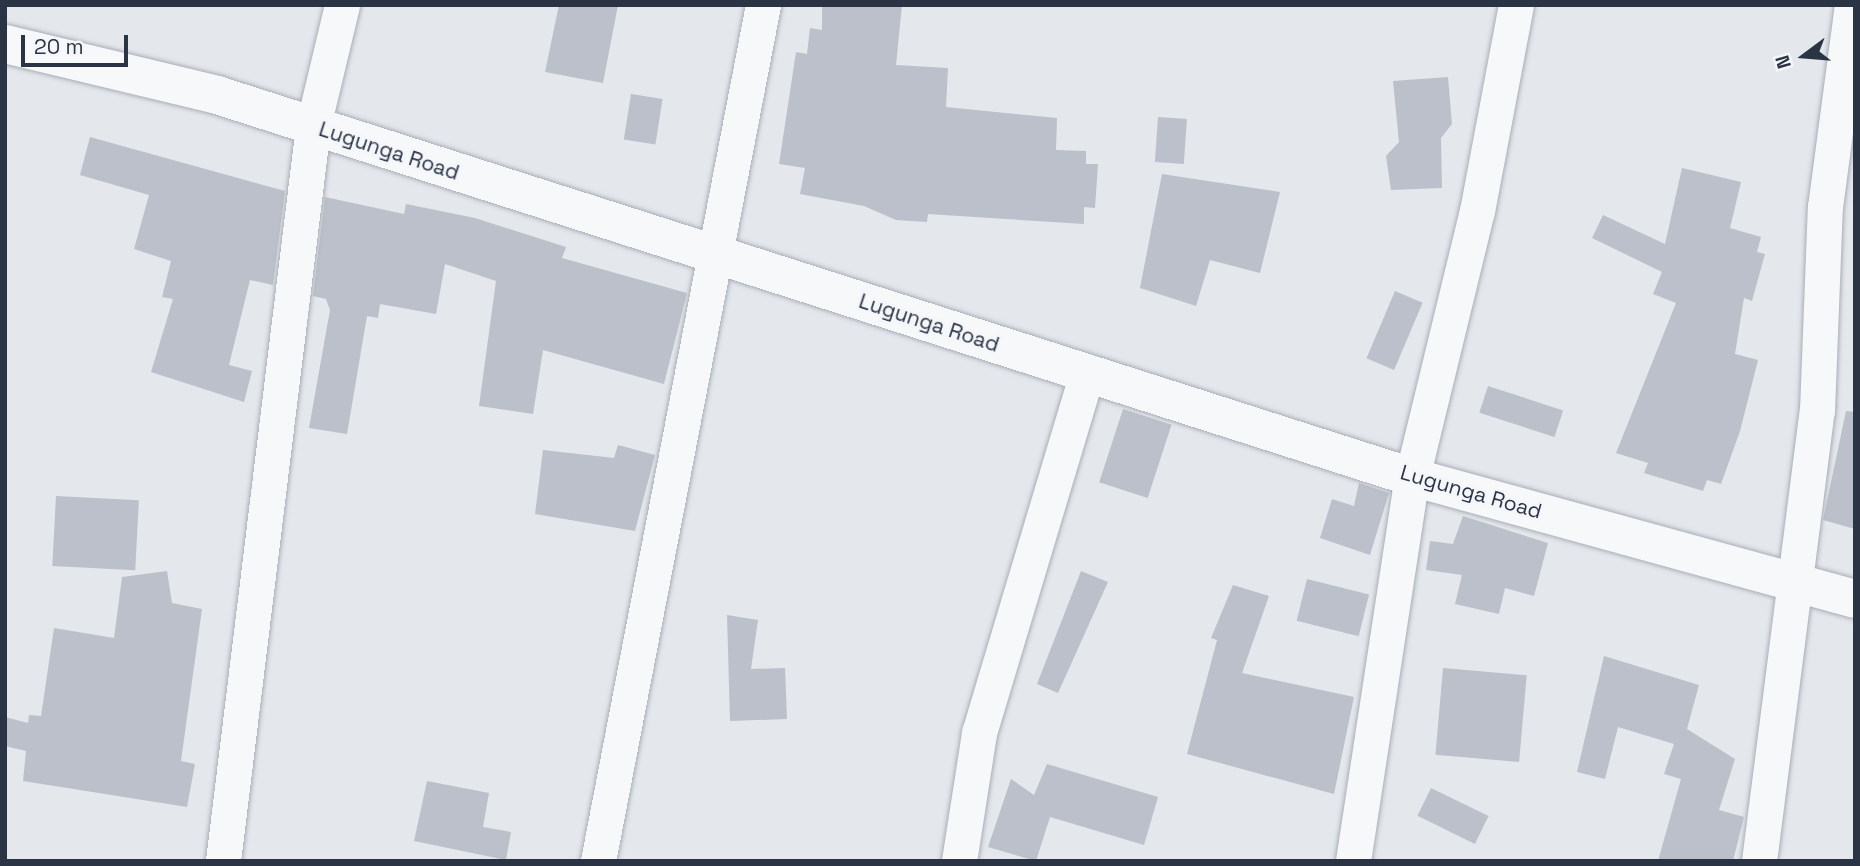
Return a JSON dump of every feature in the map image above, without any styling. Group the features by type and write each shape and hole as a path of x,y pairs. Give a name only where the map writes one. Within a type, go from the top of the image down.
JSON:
{"street":[{"path":"223,861 313,126 342,5"},
{"path":"598,861 763,5"},
{"path":"1353,861 1412,477 1477,211 1516,5"},
{"path":"1759,861 1798,581 1817,411 1825,207 1852,5"},
{"name":"Lugunga Road","path":"5,44 217,95 1412,477 1798,581 1855,599"},
{"path":"959,861 979,733 1087,373"}],"building":[{"path":"559,5 618,5 603,83 545,72"},
{"path":"822,5 902,5 896,65 948,68 946,107 1057,118 1056,150 1086,151 1086,164 1098,164 1095,208 1084,207 1084,224 928,214 927,222 896,220 864,206 800,194 805,168 779,164 796,52 807,54 810,28 822,30"},
{"path":"1448,77 1452,124 1441,138 1442,188 1391,190 1386,156 1399,142 1393,81"},
{"path":"631,94 663,99 655,144 624,139"},
{"path":"1158,117 1187,119 1184,164 1155,162"},
{"path":"90,137 285,191 273,285 250,280 229,365 252,371 244,402 151,372 173,299 162,297 171,261 134,249 149,195 80,175"},
{"path":"1682,168 1741,182 1730,228 1761,237 1757,252 1765,254 1752,301 1744,298 1735,354 1758,360 1740,431 1721,484 1707,480 1703,491 1644,473 1648,463 1616,453 1676,303 1653,294 1662,272 1592,238 1603,215 1665,244"},
{"path":"1162,174 1280,192 1260,273 1210,260 1196,306 1140,288"},
{"path":"325,197 404,214 406,204 475,218 566,247 562,258 687,293 664,384 543,350 533,414 479,406 496,281 445,264 436,314 380,304 378,318 367,316 347,434 309,428 330,310 326,299 313,296"},
{"path":"1395,291 1423,303 1394,370 1366,358"},
{"path":"1488,386 1563,410 1554,437 1479,413"},
{"path":"1123,409 1172,425 1148,498 1099,482"},
{"path":"1846,411 1855,412 1855,529 1823,520"},
{"path":"618,445 655,455 635,531 535,514 543,450 614,458"},
{"path":"1359,483 1389,493 1370,555 1320,538 1332,499 1354,506"},
{"path":"56,496 139,500 135,570 52,566"},
{"path":"1463,516 1548,543 1534,596 1505,588 1499,614 1455,604 1462,575 1426,570 1430,541 1453,544"},
{"path":"167,571 172,603 202,609 181,761 195,764 187,807 23,781 26,751 5,746 5,717 28,723 29,715 41,716 54,628 114,638 122,577"},
{"path":"1081,571 1108,582 1058,693 1037,684"},
{"path":"1307,579 1369,594 1359,636 1297,621"},
{"path":"1233,585 1269,596 1242,673 1354,697 1334,794 1187,754 1217,640 1211,638"},
{"path":"727,615 758,620 751,669 785,668 787,719 730,721"},
{"path":"1604,656 1699,685 1687,729 1735,759 1719,810 1744,817 1733,861 1658,861 1681,779 1664,774 1674,744 1618,727 1605,779 1577,772"},
{"path":"1443,668 1527,675 1519,762 1435,755"},
{"path":"1047,764 1158,797 1144,845 1050,817 1036,861 988,847 1011,779 1034,795"},
{"path":"427,781 489,793 483,827 511,832 506,860 414,841"},
{"path":"1431,788 1489,816 1475,844 1417,816"}]}
